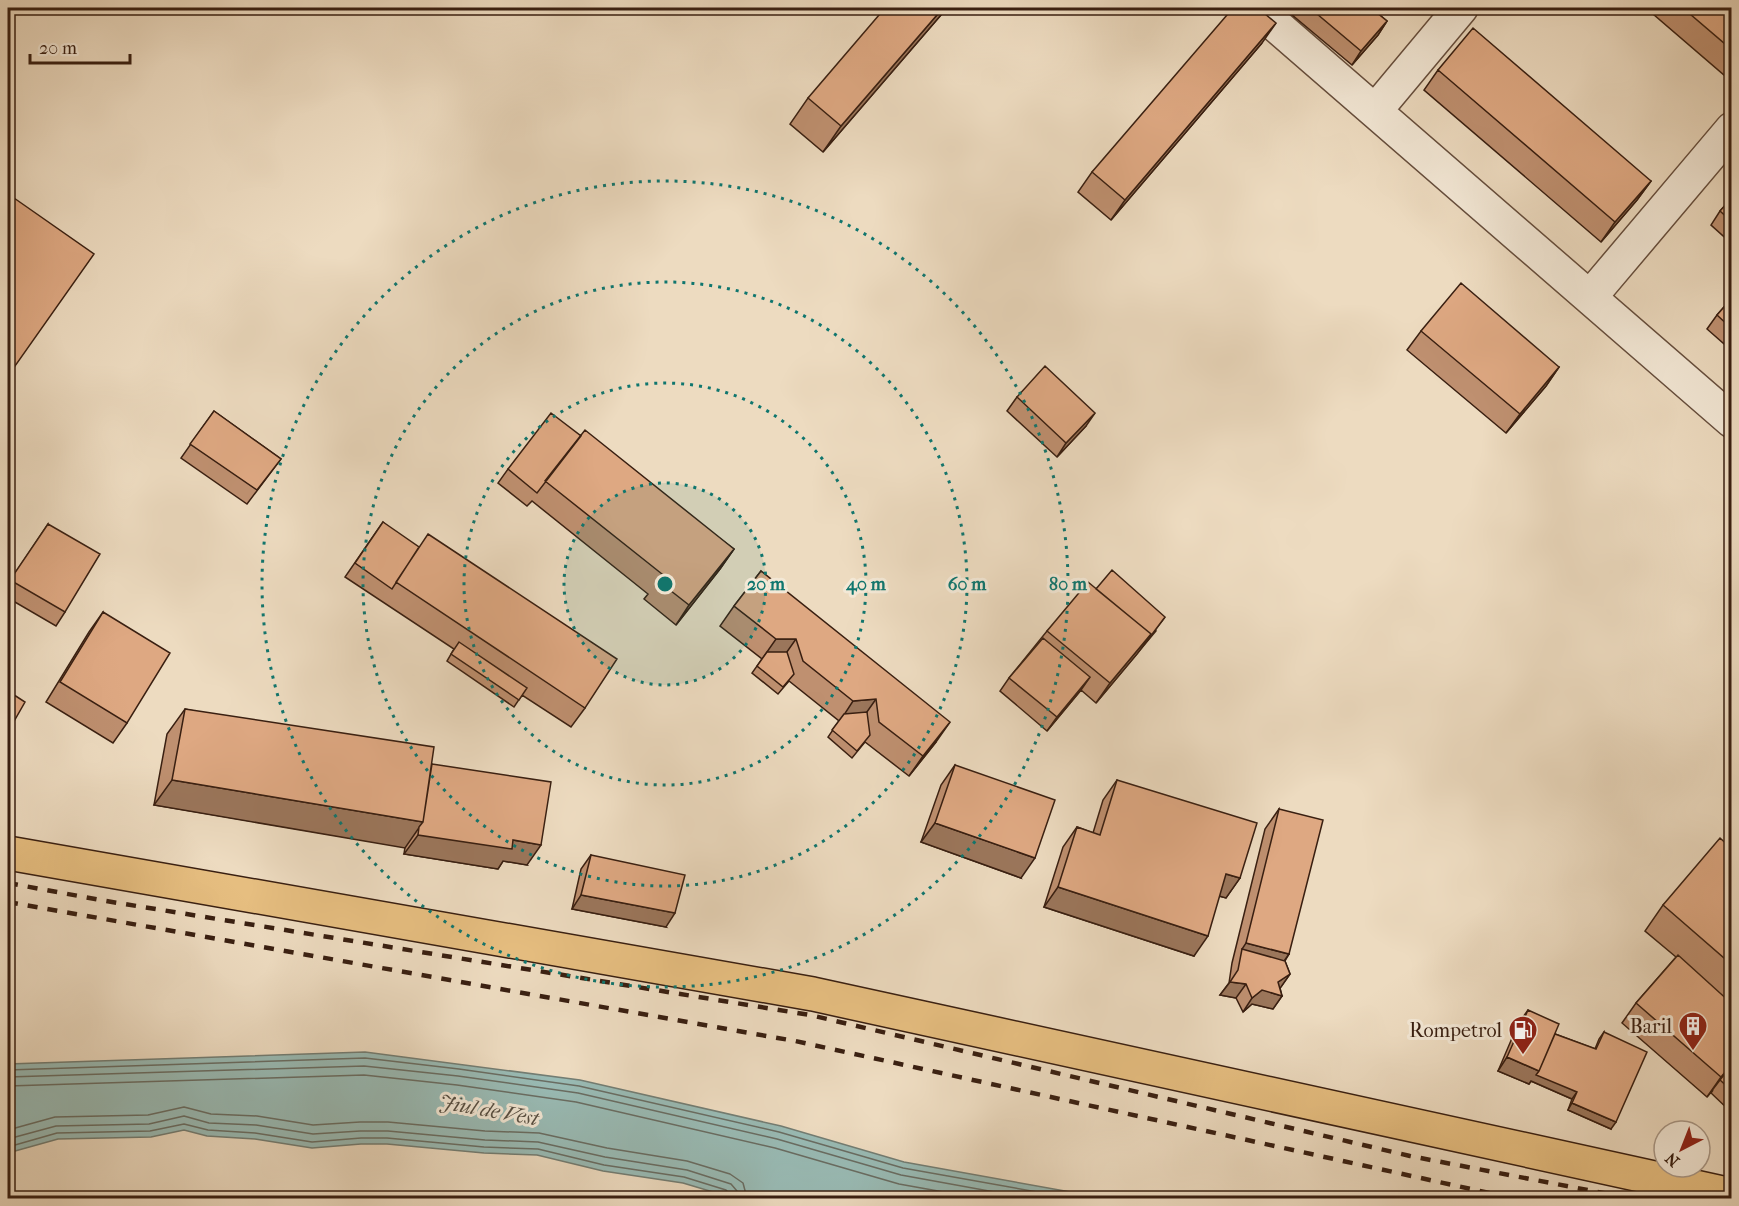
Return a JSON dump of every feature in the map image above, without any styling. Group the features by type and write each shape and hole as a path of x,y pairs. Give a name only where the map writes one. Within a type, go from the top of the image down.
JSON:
{"main road":[{"path":"8,853 813,994 1731,1195"}],"street":[{"path":"1256,8 1731,421"},
{"path":"1375,111 1461,8"},
{"path":"1590,297 1731,129"}],"water":[{"name":"Jiul de Vest","path":"365,1052 580,1080 781,1126 904,1162 1104,1198 733,1198 683,1183 603,1171 537,1155 484,1153 387,1144 312,1148 255,1139 207,1136 184,1130 151,1137 58,1139 8,1153 8,1064"}],"building":[{"path":"885,8 943,8 841,126 808,98"},
{"path":"1233,8 1258,8 1276,23 1125,200 1092,172"},
{"path":"1310,8 1371,8 1387,21 1361,51"},
{"path":"1683,8 1731,8 1731,49"},
{"path":"1473,28 1651,181 1615,222 1438,70"},
{"path":"14,198 94,254 8,376 8,207"},
{"path":"1731,199 1731,221 1720,211"},
{"path":"1461,283 1559,367 1520,414 1421,331"},
{"path":"1731,299 1731,328 1717,315"},
{"path":"1045,366 1095,413 1066,443 1017,397"},
{"path":"214,411 281,459 257,490 190,444"},
{"path":"551,413 581,436 537,493 508,469"},
{"path":"585,430 734,549 689,605 657,580 662,574 545,481"},
{"path":"383,522 419,547 392,589 355,563"},
{"path":"48,524 100,554 65,612 10,580"},
{"path":"428,534 617,659 585,708 396,582"},
{"path":"1112,570 1165,617 1147,641 1151,634 1096,589"},
{"path":"761,571 950,722 923,756 879,722 876,699 853,701 803,661 796,639 776,639 734,606"},
{"path":"1088,582 1151,634 1110,683 1047,631"},
{"path":"103,612 170,653 127,723 60,682"},
{"path":"1043,638 1090,677 1057,717 1009,678"},
{"path":"459,642 527,688 519,700 451,654"},
{"path":"767,652 787,652 794,674 783,687 757,666"},
{"path":"8,691 25,702 9,730 8,729"},
{"path":"185,709 434,747 423,822 172,780"},
{"path":"867,712 870,735 857,751 832,730 844,714"},
{"path":"432,764 551,782 541,845 513,840 512,849 418,835 419,827 423,822"},
{"path":"955,765 1055,800 1035,858 935,823"},
{"path":"1117,780 1257,823 1240,878 1226,874 1208,936 1058,887 1077,827 1100,835"},
{"path":"1279,809 1323,820 1289,954 1246,943"},
{"path":"1720,838 1731,848 1731,964 1663,905"},
{"path":"591,855 685,875 675,913 581,895"},
{"path":"1242,949 1285,961 1290,974 1278,982 1282,996 1262,990 1252,998 1246,984 1230,982 1238,970"},
{"path":"1678,955 1731,1003 1731,1065 1721,1077 1636,1003"},
{"name":"Rompetrol","path":"1528,1010 1559,1024 1539,1071 1507,1057"},
{"path":"1604,1032 1647,1052 1616,1122 1572,1103 1577,1092 1536,1075 1555,1034 1596,1049"},
{"path":"1731,1066 1731,1090 1720,1080"}],"railway":[{"path":"8,883 106,901 810,1015 1410,1156 1629,1198"},
{"path":"8,902 795,1041 1512,1198"}],"place":[{"name":"Baril","path":"1693,1052"},
{"name":"Rompetrol","path":"1523,1056"}]}
